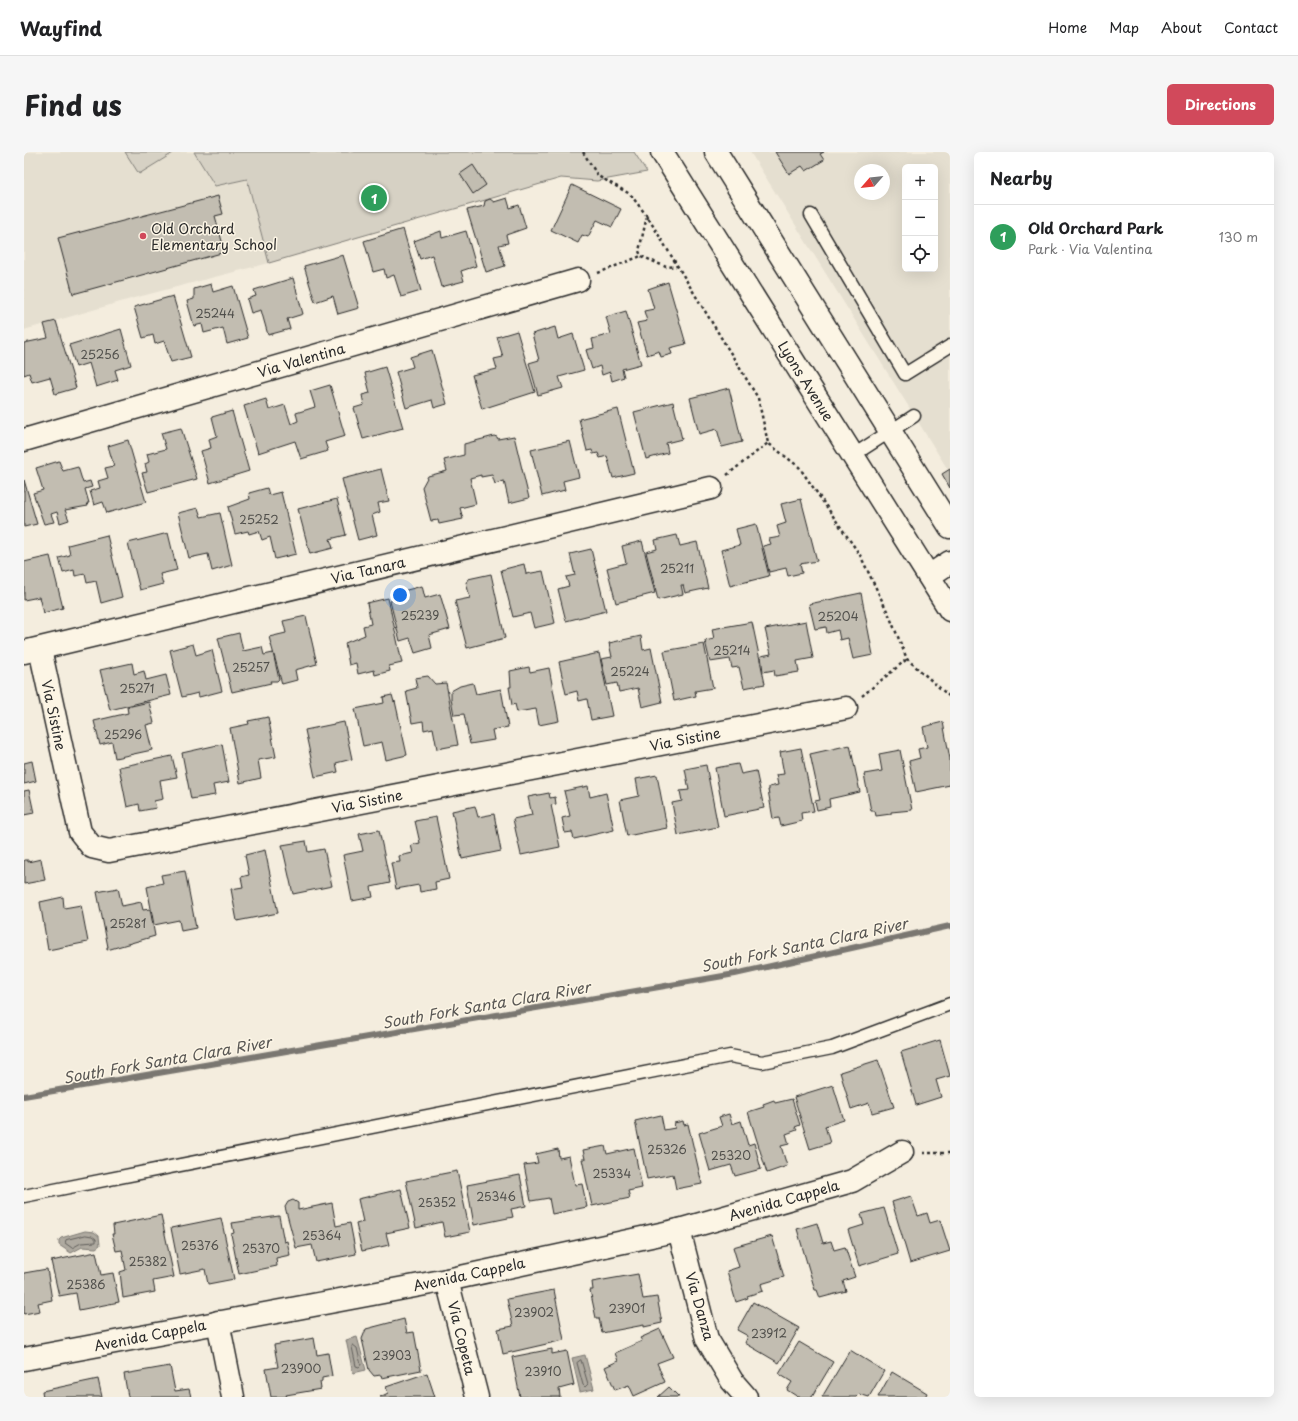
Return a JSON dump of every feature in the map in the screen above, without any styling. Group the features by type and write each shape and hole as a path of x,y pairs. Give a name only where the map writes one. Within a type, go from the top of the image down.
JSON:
{"street":[{"name":"Lyons Avenue","path":"662,152 950,610"},
{"path":"716,152 950,527"},
{"name":"Via Valentina","path":"24,440 578,280"},
{"name":"Via Tanara","path":"32,650 711,488"},
{"path":"929,576 950,562"},
{"name":"Via Sistine","path":"32,650 80,832 92,848 109,851 846,708"},
{"name":"Avenida Cappela","path":"24,1359 447,1280 679,1230 852,1180 902,1152"},
{"name":"Via Danza","path":"679,1230 707,1339 732,1381 746,1397"},
{"name":"Via Copeta","path":"447,1280 477,1397"},
{"path":"218,1322 233,1397"}],"lane":[{"path":"811,215 906,374 950,346"},
{"path":"852,456 914,416"},
{"path":"24,1196 730,1056 762,1062 832,1048 950,1004"}],"path":[{"path":"584,152 598,176 630,194 647,216 758,398 768,443 799,467 860,555 889,615 907,659 950,697"},
{"path":"641,256 639,251 647,216"},
{"path":"578,280 641,256 666,267 678,266"},
{"path":"711,488 768,443"},
{"path":"846,708 907,659"},
{"path":"902,1152 950,1153"}],"shaded area":[{"name":"Old Orchard Elementary School","path":"24,152 194,152 215,186 247,179 269,263 134,298 24,330"},
{"path":"125,152 172,152 173,153 139,174"},
{"path":"194,152 634,152 647,172 597,181 561,178 269,263 247,179 215,186"},
{"path":"750,152 950,152 950,473"}],"water":[{"path":"85,1231 94,1232 99,1236 100,1245 96,1248 82,1247 71,1253 59,1245 59,1240 61,1238"},
{"path":"357,1337 366,1370 353,1373 346,1340"},
{"path":"585,1355 594,1389 580,1392 572,1358"}],"building":[{"path":"775,152 824,152 820,154 824,160 806,171 802,166 789,174"},
{"path":"473,165 486,185 473,194 460,174"},
{"path":"572,185 621,209 612,227 597,220 588,237 582,235 578,243 551,230"},
{"path":"218,196 223,214 215,216 225,252 73,294 58,238"},
{"path":"507,198 510,208 519,205 526,228 506,235 508,243 499,245 505,266 486,272 467,210 484,206 485,201 490,199 494,202"},
{"path":"403,229 421,291 401,297 394,275 386,278 384,269 373,272 364,241"},
{"path":"441,231 442,238 466,231 476,266 461,271 464,281 441,287 432,255 420,259 414,241"},
{"path":"343,255 359,308 338,314 333,296 315,302 304,266"},
{"path":"293,278 303,314 287,319 290,329 268,335 261,310 251,313 247,299 256,296 254,290"},
{"path":"668,282 686,344 670,348 672,354 661,357 659,351 647,355 637,323 647,321 644,311 654,309 648,289"},
{"path":"211,284 213,292 233,286 248,338 227,344 223,328 204,333 202,324 194,326 187,301 194,299 194,289"},
{"path":"173,296 191,357 171,362 164,341 155,344 153,335 143,338 134,307"},
{"path":"626,311 641,364 622,369 624,377 612,381 610,372 602,375 600,366 592,369 586,350 594,348 592,339 611,334 606,317"},
{"path":"56,321 76,388 55,394 50,377 32,382 29,373 24,375 24,343 48,338 44,324"},
{"path":"555,327 558,339 573,334 584,370 559,377 563,388 538,395 529,363 539,360 532,334"},
{"path":"121,329 131,365 115,370 118,380 96,387 89,363 76,367 69,345"},
{"path":"517,331 535,392 482,409 472,375 497,369 494,359 503,357 497,337"},
{"path":"432,350 447,404 434,408 432,400 406,408 396,372 413,367 410,357"},
{"path":"385,367 403,428 363,439 354,408 364,405 362,395 370,393 365,373"},
{"path":"330,385 345,436 325,442 328,451 301,459 295,441 258,453 244,406 266,399 269,410 285,405 291,424 298,421 296,413 315,407 310,391"},
{"path":"729,388 742,442 722,447 717,429 699,434 690,398"},
{"path":"673,402 682,439 666,443 668,453 646,459 634,412"},
{"path":"618,409 634,473 613,478 607,456 600,458 598,453 593,454 592,450 587,451 579,419"},
{"path":"232,411 249,471 210,483 201,451 211,448 209,439 217,436 212,417"},
{"path":"181,428 197,479 148,492 142,473 147,472 145,464 149,462 147,454 166,449 161,433"},
{"path":"494,436 498,439 514,436 529,498 509,503 504,481 495,484 492,475 481,477 481,475 470,478 476,504 460,508 463,519 439,524 438,520 431,521 422,487 428,476 447,471 444,460 464,455 464,444"},
{"path":"128,440 146,502 107,513 103,502 94,505 90,491 100,488 98,481 108,478 105,468 114,466 108,446"},
{"path":"570,441 579,477 563,481 565,490 542,496 531,450"},
{"path":"59,461 63,471 78,467 83,483 90,481 92,487 85,489 89,503 87,503 88,506 65,510 69,520 60,523 57,512 51,514 54,522 44,524 33,493 43,490 36,468"},
{"path":"381,469 389,501 378,503 380,512 372,515 377,535 358,540 342,479"},
{"path":"950,469 950,488 942,474"},
{"path":"24,480 37,524 24,527"},
{"path":"267,488 269,495 281,492 296,554 275,559 270,537 262,540 259,531 249,534 248,531 235,534 228,507 250,499 249,493"},
{"path":"337,499 346,535 330,539 333,548 310,554 298,509"},
{"path":"801,499 817,561 800,564 802,573 788,576 786,568 769,572 763,546 771,544 769,539 780,537 777,526 786,523 781,504"},
{"path":"198,508 201,517 220,513 232,565 212,571 208,554 189,558 178,513"},
{"path":"756,524 769,576 730,586 721,550 740,545 736,529"},
{"path":"168,533 177,570 160,574 163,584 140,590 128,543"},
{"path":"107,535 122,597 101,603 96,581 87,583 85,574 75,576 74,570 63,573 59,558 70,555 68,545"},
{"path":"677,535 680,546 697,542 708,588 685,593 683,585 681,585 683,594 658,600 646,552 657,549 655,540"},
{"path":"642,541 655,593 616,603 607,568 626,563 622,546"},
{"path":"591,549 606,611 566,621 558,589 569,586 566,577 575,575 570,554"},
{"path":"50,556 63,608 43,613 39,597 24,600 24,562"},
{"path":"524,564 526,574 543,571 555,623 534,628 530,613 513,617 501,570"},
{"path":"491,574 505,638 467,648 455,601 470,598 466,582 468,579"},
{"path":"422,586 425,598 440,594 450,629 429,635 432,648 415,653 410,638 400,641 390,601 400,598 399,592"},
{"path":"861,593 873,655 853,659 848,638 840,640 838,630 827,633 826,627 815,629 809,604"},
{"path":"388,598 402,663 389,666 390,671 375,675 374,670 358,674 356,663 349,665 345,643 365,635 363,626 371,624 367,603"},
{"path":"306,616 317,664 295,670 297,680 282,684 269,637 286,633 283,621"},
{"path":"806,621 813,658 797,661 799,672 775,676 774,670 763,672 761,656 771,654 765,629"},
{"path":"752,622 765,684 744,688 739,667 732,668 730,659 710,662 705,641 714,639 712,629"},
{"path":"239,633 243,651 262,647 264,655 273,653 279,679 277,681 270,681 271,683 232,692 218,638"},
{"path":"641,636 643,650 651,648 662,702 642,707 638,688 619,692 617,683 607,685 601,659 612,657 609,643"},
{"path":"193,644 196,655 212,650 222,691 199,697 198,693 182,697 170,650"},
{"path":"704,644 713,688 695,691 696,696 674,701 664,651"},
{"path":"599,653 612,716 591,720 587,699 579,701 577,691 566,694 559,662"},
{"path":"132,663 134,674 144,671 146,680 166,675 171,695 110,710 100,670"},
{"path":"529,667 530,672 549,668 559,721 539,725 536,709 517,712 515,704 512,705 509,687 511,687 510,671"},
{"path":"428,676 435,684 446,683 458,745 437,749 433,728 424,730 423,721 412,723 406,691 417,688 415,678"},
{"path":"473,683 476,694 501,689 508,727 492,730 494,740 470,744 464,714 454,715 451,691 460,686"},
{"path":"392,695 394,702 395,701 407,755 386,760 382,742 363,746 355,709 384,703 383,697"},
{"path":"149,702 154,723 146,725 152,750 115,758 112,742 100,745 94,721 128,713 127,707"},
{"path":"268,717 276,757 258,760 261,778 240,783 230,728 249,724 248,721"},
{"path":"344,722 352,759 336,763 338,772 315,777 305,730"},
{"path":"943,722 950,759 950,785 916,792 909,761 920,758 918,749 927,747 923,727"},
{"path":"222,744 229,782 213,785 215,795 191,799 182,753"},
{"path":"850,745 860,792 829,799 830,807 817,810 815,801 820,800 810,754"},
{"path":"801,748 814,811 801,813 802,821 781,826 779,818 773,819 768,790 769,787 778,785 776,775 784,774 780,752"},
{"path":"900,750 912,810 891,812 891,814 876,816 875,811 871,811 864,774 882,771 879,754"},
{"path":"172,756 177,777 160,780 163,799 154,801 156,808 140,811 139,804 127,807 119,767"},
{"path":"32,761 36,781 24,784 24,763"},
{"path":"738,764 741,774 756,771 764,808 724,816 715,768"},
{"path":"706,765 718,827 678,835 672,803 682,801 680,791 689,790 685,769"},
{"path":"657,775 667,828 627,836 620,800 639,796 636,779"},
{"path":"588,786 590,797 606,793 614,830 574,839 572,832 565,833 562,818 570,816 564,791"},
{"path":"29,790 34,813 24,815 24,791"},
{"path":"549,793 550,798 555,797 556,804 551,805 560,847 521,855 513,819 532,815 528,797"},
{"path":"475,806 478,817 494,814 501,851 462,859 452,811"},
{"path":"436,817 449,879 435,882 436,889 420,892 419,885 396,889 391,863 400,862 399,856 413,853 411,845 420,843 415,821"},
{"path":"379,830 390,883 371,887 373,897 352,901 343,855 363,851 359,834"},
{"path":"306,841 308,852 324,849 332,886 293,894 282,845"},
{"path":"265,850 278,913 237,921 231,889 243,887 241,877 249,875 245,855"},
{"path":"41,859 45,880 24,884 24,860 28,860 28,862"},
{"path":"185,871 196,928 181,931 179,920 154,925 147,887 163,883 161,875"},
{"path":"118,888 122,906 141,902 143,910 150,909 155,936 107,950 108,947 97,892"},
{"path":"63,897 64,908 81,905 88,942 48,950 40,902"},
{"path":"940,1040 950,1076 936,1080 941,1097 916,1105 901,1052"},
{"path":"878,1060 894,1107 872,1113 869,1103 851,1109 840,1072"},
{"path":"833,1085 844,1120 825,1126 830,1143 810,1149 794,1097"},
{"path":"792,1099 800,1125 795,1127 797,1130 786,1134 789,1144 781,1146 787,1166 767,1173 748,1112 764,1107 763,1104 774,1100 775,1103"},
{"path":"729,1114 732,1124 741,1121 748,1145 754,1143 761,1169 735,1176 731,1165 710,1171 699,1133 722,1126 719,1117"},
{"path":"661,1115 664,1130 675,1128 674,1123 683,1121 684,1125 688,1124 702,1184 676,1189 673,1174 647,1179 635,1121"},
{"path":"605,1146 607,1154 634,1148 642,1188 628,1191 630,1198 592,1206 582,1159 585,1159 583,1150"},
{"path":"558,1149 559,1158 569,1156 575,1185 582,1184 587,1207 552,1214 549,1198 531,1201 524,1165 538,1163 536,1154"},
{"path":"457,1171 470,1232 445,1237 442,1222 416,1228 406,1181"},
{"path":"520,1175 526,1206 511,1209 513,1217 474,1225 467,1185"},
{"path":"401,1189 410,1228 386,1233 389,1245 362,1251 356,1224 363,1222 358,1199"},
{"path":"911,1196 918,1216 927,1213 930,1223 940,1220 950,1251 910,1263 892,1202"},
{"path":"293,1200 298,1203 298,1210 332,1203 336,1226 350,1223 356,1254 316,1262 312,1245 296,1248 285,1207 288,1202"},
{"path":"884,1208 898,1254 859,1266 848,1230 864,1225 861,1214"},
{"path":"161,1215 174,1277 153,1281 155,1292 123,1298 120,1272 126,1270 122,1250 116,1251 112,1234 114,1234 113,1225"},
{"path":"279,1216 284,1242 287,1241 290,1255 276,1258 277,1266 239,1274 231,1234 234,1233 232,1223"},
{"path":"221,1218 234,1279 208,1284 205,1269 180,1274 171,1228"},
{"path":"817,1223 823,1243 831,1241 834,1250 845,1247 855,1277 843,1281 846,1291 820,1298 817,1290 815,1290 797,1229"},
{"path":"772,1236 784,1277 761,1284 763,1291 747,1296 748,1298 736,1302 727,1271 739,1267 733,1247"},
{"path":"96,1252 101,1275 113,1273 119,1302 79,1310 76,1293 59,1296 51,1261"},
{"path":"47,1269 52,1300 38,1303 40,1311 24,1314 24,1273"},
{"path":"638,1274 643,1299 657,1297 662,1323 602,1333 599,1318 596,1318 590,1290 593,1290 592,1282"},
{"path":"554,1290 564,1340 503,1354 498,1329 513,1326 507,1299"},
{"path":"753,1302 799,1328 779,1363 745,1343 748,1336 737,1330"},
{"path":"404,1319 407,1333 414,1332 421,1370 382,1378 381,1375 374,1376 369,1370 362,1339 366,1329"},
{"path":"660,1329 673,1357 657,1363 665,1382 634,1396 629,1385 615,1390 605,1367 618,1361 615,1353 642,1341 640,1338"},
{"path":"314,1338 317,1355 328,1353 332,1376 322,1378 322,1381 320,1382 321,1389 286,1395 287,1397 271,1397 266,1369 278,1367 274,1345"},
{"path":"799,1342 833,1362 812,1397 798,1397 787,1390 792,1382 779,1374"},
{"path":"552,1349 552,1354 567,1351 574,1385 559,1389 560,1397 520,1397 512,1357"},
{"path":"850,1350 884,1371 869,1397 859,1394 856,1397 822,1397"},
{"path":"170,1366 175,1391 189,1389 191,1397 128,1397 124,1374"},
{"path":"892,1372 927,1393 925,1397 878,1397"},
{"path":"427,1373 435,1397 380,1397 388,1393 386,1387"},
{"path":"98,1379 102,1397 43,1397 42,1391"},
{"path":"669,1387 679,1397 658,1397"}],"waterway":[{"name":"South Fork Santa Clara River","path":"24,1096 735,974 950,926"}],"place":[{"name":"Old Orchard Park","path":"374,198"},
{"name":"Old Orchard Elementary School","path":"143,236"}]}
